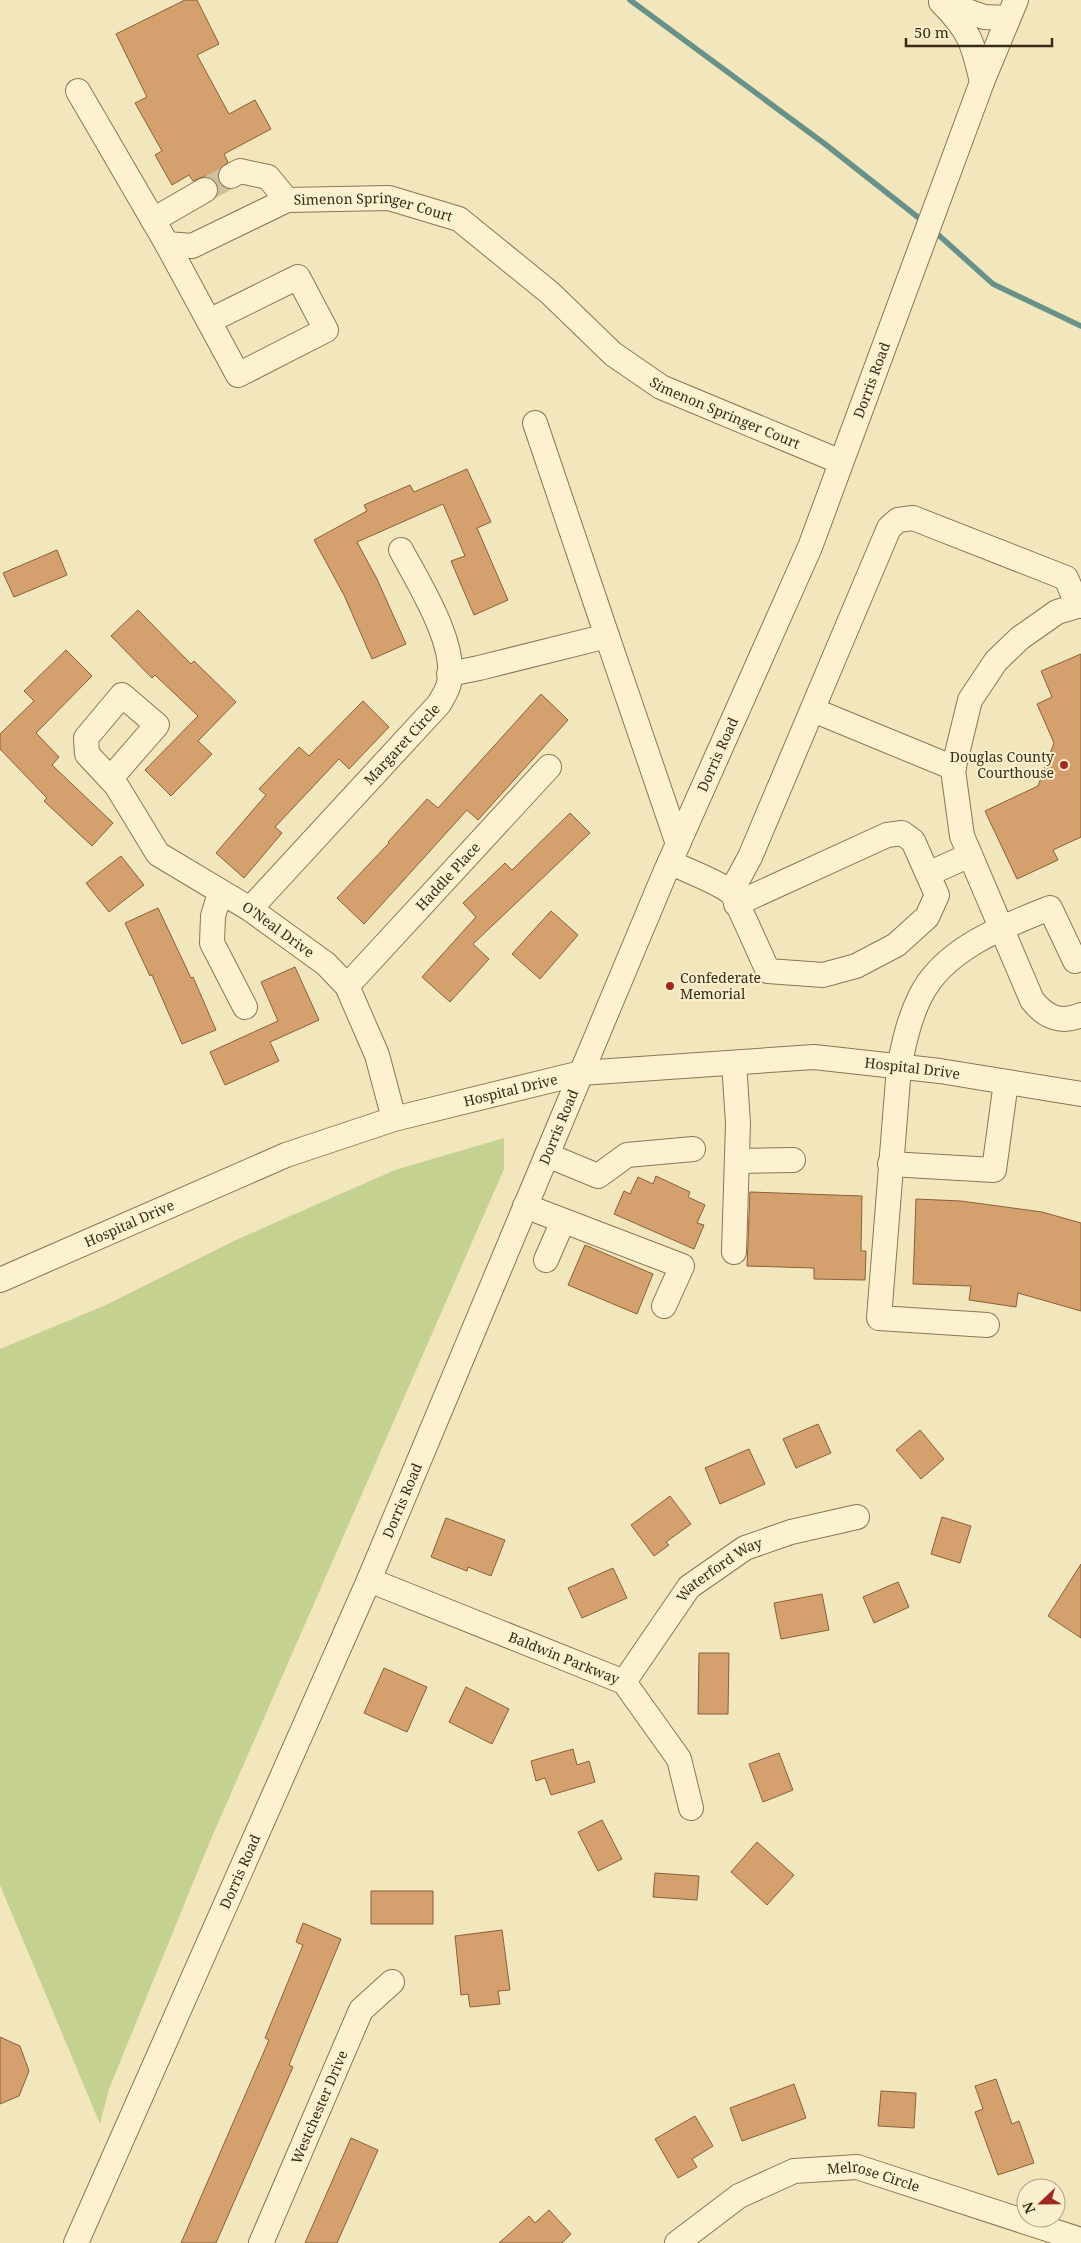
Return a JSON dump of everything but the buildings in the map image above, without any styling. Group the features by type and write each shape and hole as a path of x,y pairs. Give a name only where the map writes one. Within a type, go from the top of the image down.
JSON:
{"street":[{"path":"939,1 984,17 1006,6"},
{"path":"939,1 960,21 967,32 975,51 982,82"},
{"name":"Dorris Road","path":"76,2243 369,1580 674,853 810,548 982,82 1006,6"},
{"path":"78,91 167,244 238,375 326,330 298,276 209,321"},
{"path":"231,176 240,171 268,177 287,200"},
{"path":"153,220 205,190"},
{"name":"Simenon Springer Court","path":"167,244 192,246 287,200 389,198 459,219 550,293 613,354 661,387 841,462"},
{"path":"535,423 607,636 674,853 733,898 768,971 823,975 856,966 896,945 927,917 938,895 913,841 902,833 887,835 733,898"},
{"path":"733,898 889,528 898,520 913,518 1066,578 1080,605 1058,612 1020,638 996,661 970,700 954,768 962,836 1032,1000 1040,1010 1050,1017 1062,1020 1081,1015"},
{"name":"Margaret Circle","path":"250,909 439,704 449,683 450,654 441,629 401,550"},
{"path":"449,674 607,636"},
{"path":"813,710 954,768"},
{"name":"Haddle Place","path":"347,986 549,767"},
{"name":"O'Neal Drive","path":"110,779 116,785 158,854 220,893 250,909 326,964 347,986 377,1055 394,1119"},
{"path":"928,874 970,855"},
{"path":"220,893 213,916 212,943 245,1007"},
{"path":"987,1325 879,1318 899,1067 908,1028 920,996 942,967 971,945 1001,928 1050,908 1075,960 1081,958"},
{"name":"Hospital Drive","path":"0,1280 286,1156 394,1119 581,1073 814,1057 899,1067 1081,1094"},
{"path":"734,1063 738,1124 734,1252"},
{"path":"890,1164 994,1170 1006,1082"},
{"path":"547,1154 598,1176 627,1155 693,1150"},
{"path":"738,1161 793,1160"},
{"path":"525,1206 682,1266 664,1306"},
{"path":"546,1260 563,1221"},
{"name":"Waterford Way","path":"624,1682 689,1587 745,1548 791,1532 858,1517"},
{"name":"Baldwin Parkway","path":"369,1580 624,1682 680,1758 691,1808"},
{"name":"Westchester Drive","path":"261,2243 361,2010 392,1982"},
{"name":"Melrose Circle","path":"678,2243 739,2196 794,2172 857,2168 1081,2240"}],"green space":[{"path":"504,1138 504,1169 208,1846 109,2089 100,2124 0,1885 0,1349 106,1305 236,1240 395,1170"}],"waterway":[{"path":"630,0 825,144 924,222"},
{"path":"933,230 993,284 1081,326"}],"tunnel":[{"path":"205,190 231,176"}],"place":[{"name":"Douglas County Courthouse","path":"1064,765"},
{"name":"Confederate Memorial","path":"670,986"}]}
